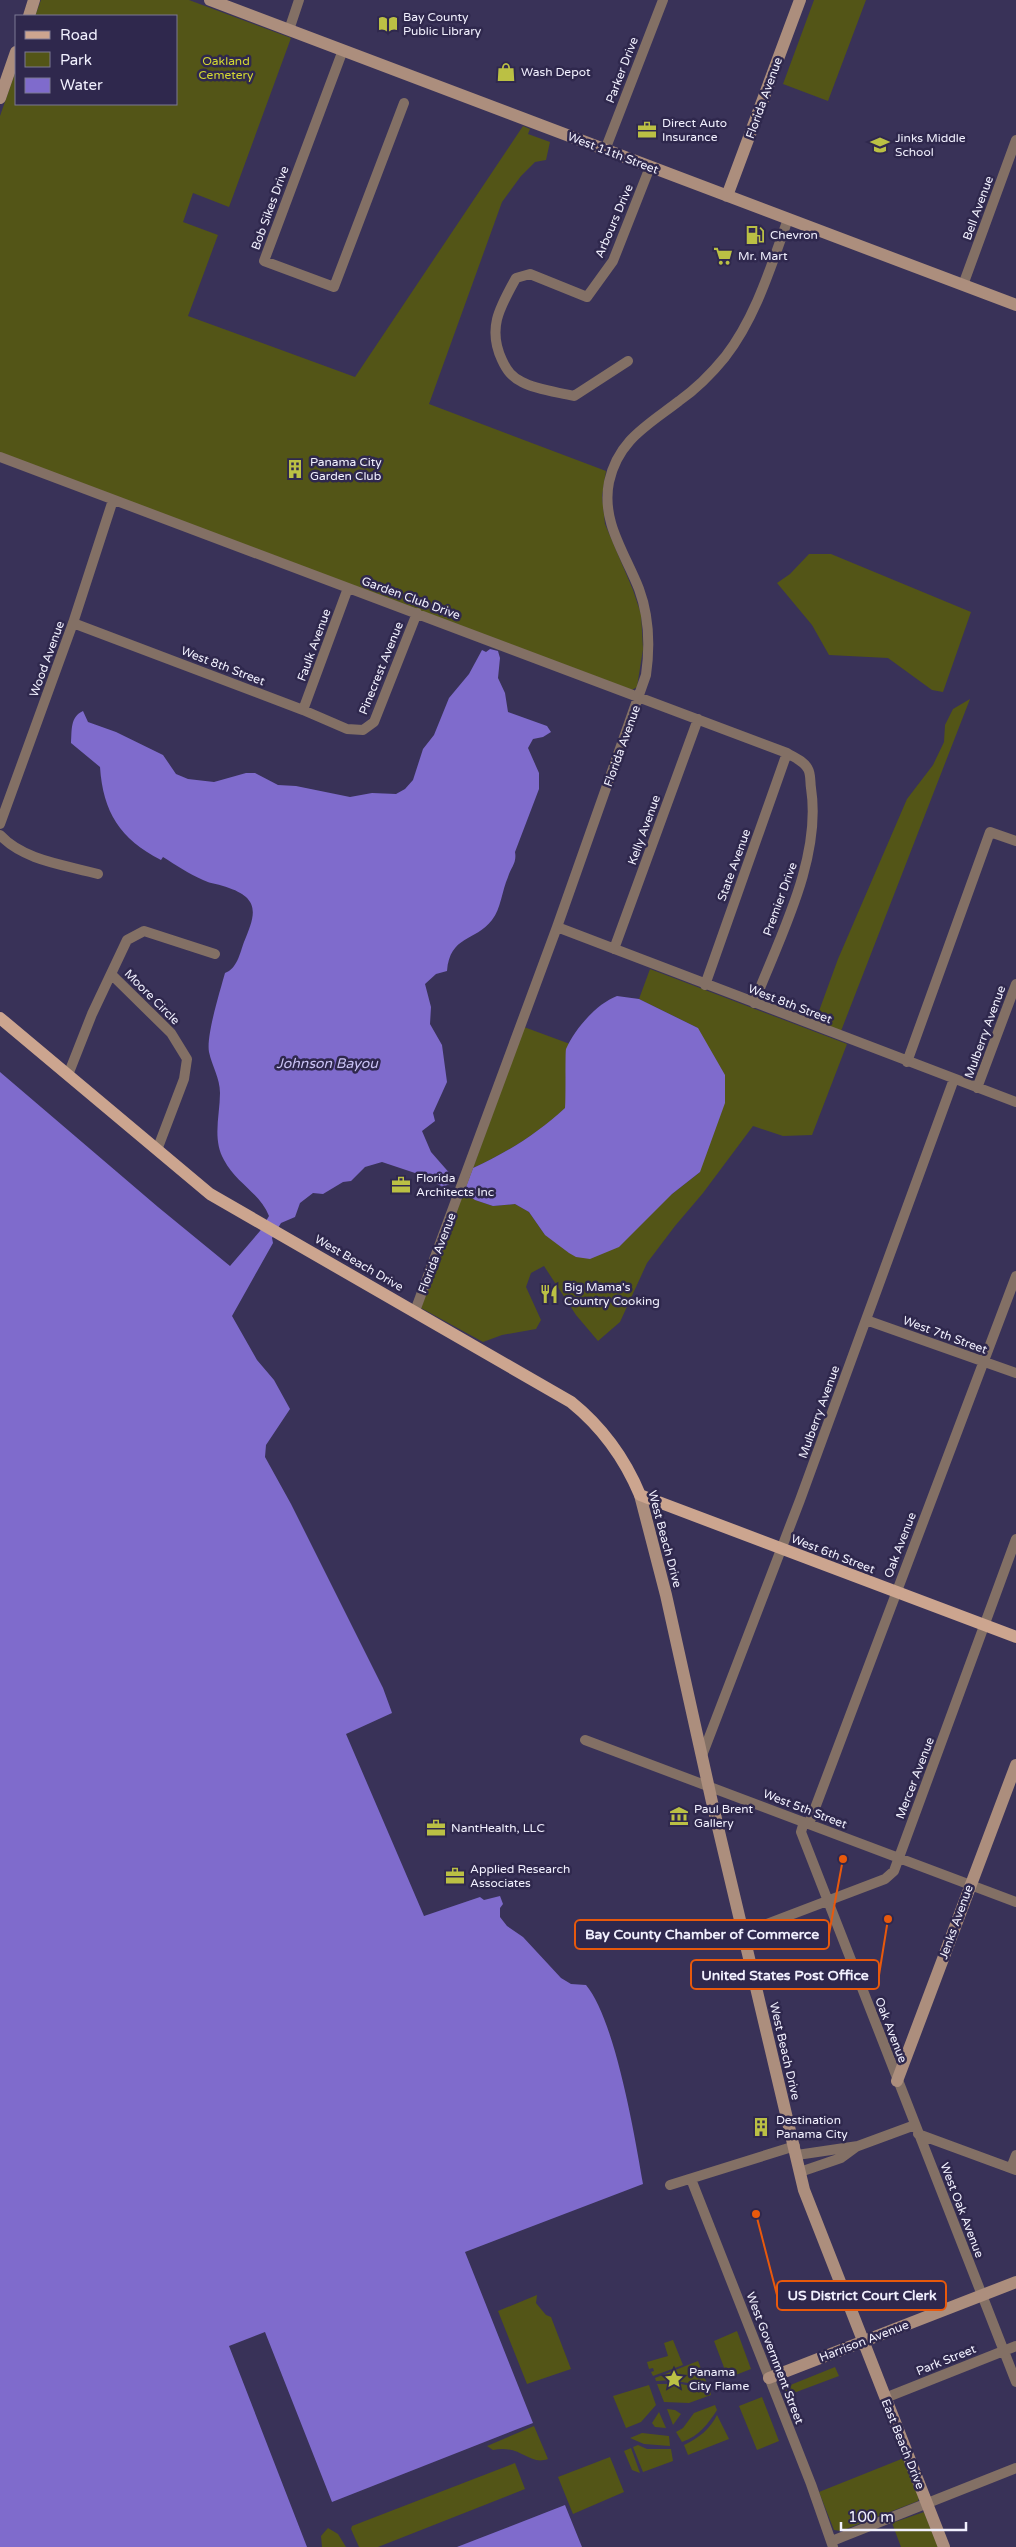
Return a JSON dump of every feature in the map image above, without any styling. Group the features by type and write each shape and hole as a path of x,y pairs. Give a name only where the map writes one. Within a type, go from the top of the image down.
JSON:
{"main road":[{"name":"West Beach Drive","path":"0,1018 207,1192 546,1386 576,1406 595,1424 613,1446 630,1472 640,1495"},
{"name":"West 6th Street","path":"640,1495 1016,1637"}],"street":[{"path":"29,15 34,0"},
{"name":"West 11th Street","path":"210,0 1016,305"},
{"path":"289,30 300,0"},
{"name":"Parker Drive","path":"605,150 662,0"},
{"name":"Florida Avenue","path":"728,196 800,0"},
{"name":"Bob Sikes Drive","path":"343,50 264,261 334,287 404,103"},
{"path":"0,96 15,55"},
{"name":"Bell Avenue","path":"963,285 1016,140"},
{"name":"Arbours Drive","path":"628,362 574,396 524,383 508,372 496,348 494,329 503,302 516,278 530,274 588,296 613,261 650,167"},
{"name":"Florida Avenue","path":"415,1311 640,697 649,656 648,628 639,590 610,521 607,497 612,472 619,454 633,435 690,393 713,371 732,348 758,298 788,219"},
{"name":"Garden Club Drive","path":"1,460 417,612 787,753 803,762 809,770"},
{"name":"Wood Avenue","path":"0,824 73,623 113,500"},
{"name":"Faulk Avenue","path":"303,710 348,588"},
{"name":"Pinecrest Avenue","path":"363,730 374,722 417,612"},
{"name":"West 8th Street","path":"73,623 303,710 347,729 363,730"},
{"name":"Kelly Avenue","path":"614,949 698,719"},
{"name":"State Avenue","path":"705,984 787,753"},
{"name":"Premier Drive","path":"754,1003 807,863 813,829 813,800 809,770"},
{"path":"907,1062 990,832 1016,841"},
{"path":"0,835 8,844 31,856 98,874"},
{"name":"West 8th Street","path":"556,927 1016,1102"},
{"name":"Moore Circle","path":"68,1075 127,940 144,932 215,954"},
{"name":"Moore Circle","path":"111,974 171,1033 187,1059 184,1079 157,1150"},
{"name":"Mulberry Avenue","path":"977,1088 1016,984"},
{"name":"Mulberry Avenue","path":"703,1753 781,1549 954,1079"},
{"name":"Oak Avenue","path":"916,2129 801,1832 807,1823 1016,1276"},
{"name":"West 7th Street","path":"866,1320 1016,1373"},
{"name":"West Beach Drive","path":"640,1495 703,1753 743,1933 806,2196 863,2341"},
{"name":"Mercer Avenue","path":"743,1933 888,1878 896,1868 1016,1539"},
{"name":"West 5th Street","path":"586,1740 1016,1902"},
{"name":"Jenks Avenue","path":"897,2080 1016,1765"},
{"path":"670,2185 796,2151 858,2146 916,2129 1013,2169 1016,2155"},
{"name":"West Oak Avenue","path":"916,2129 982,2295"},
{"path":"800,2172 841,2158 858,2146"},
{"name":"West Government Street","path":"691,2179 832,2544"},
{"name":"Harrison Avenue","path":"769,2378 1016,2282"},
{"path":"982,2295 1016,2382"},
{"name":"East Beach Drive","path":"863,2341 944,2547"},
{"name":"Park Street","path":"885,2398 1016,2346"},
{"path":"832,2544 927,2503 1016,2468"}],"green space":[{"name":"Oakland Cemetery","path":"41,0 189,0 291,38 229,207 193,193 183,222 218,235 188,316 355,377 523,126 530,129 528,134 550,142 546,160 535,162 521,176 502,202 429,404 606,471 602,496 605,524 641,614 643,649 637,687 632,690 0,453 0,116 15,73 15,105 178,105 178,15 35,15"},
{"path":"814,0 866,0 828,101 783,84"},
{"path":"809,554 831,554 971,612 943,692 932,690 888,658 829,655 812,625 777,583 790,574"},
{"path":"970,699 841,1031 815,1022 838,959 907,799 933,765 944,742 945,725 953,709"},
{"path":"650,969 847,1044 812,1135 783,1136 753,1126 647,1263 620,1322 598,1341 576,1315 544,1266 531,1273 526,1287 541,1320 536,1329 502,1335 483,1342 421,1308 464,1192 475,1200 493,1206 515,1204 529,1212 545,1235 672,1194 700,1172 698,1028 639,999"},
{"path":"524,1027 570,1044 566,1050 566,1108 545,1126 522,1141 473,1168"},
{"path":"537,2295 536,2303 546,2315 551,2317 571,2369 527,2384 498,2311"},
{"path":"737,2331 751,2369 728,2378 714,2341"},
{"path":"673,2340 683,2365 653,2376 651,2372 654,2371 653,2368 649,2369 647,2362 668,2356 664,2343"},
{"path":"698,2361 708,2386 675,2381 675,2378 673,2380 656,2381 655,2378"},
{"path":"835,2367 839,2376 783,2397 783,2388"},
{"path":"657,2384 681,2384 710,2390 711,2395 689,2403 664,2402"},
{"path":"649,2385 656,2405 641,2422 626,2428 613,2396"},
{"path":"762,2397 779,2441 757,2450 739,2406"},
{"path":"715,2405 717,2410 706,2425 698,2433 682,2442 676,2432 683,2428 694,2413"},
{"path":"667,2409 675,2410 681,2414 673,2425"},
{"path":"659,2412 666,2428 655,2427 652,2423"},
{"path":"717,2415 729,2439 688,2455 684,2445 704,2433"},
{"path":"534,2426 548,2459 535,2460 511,2450 493,2450 487,2446"},
{"path":"642,2433 669,2436 670,2446 644,2444 630,2438"},
{"path":"638,2445 647,2449 671,2449 673,2461 643,2472 633,2447"},
{"path":"631,2448 640,2473 632,2470 624,2451"},
{"path":"610,2457 624,2492 573,2514 558,2477"},
{"path":"904,2458 919,2498 918,2501 841,2531 834,2530 819,2492"},
{"path":"515,2463 525,2489 378,2547 359,2547 351,2529 352,2526"},
{"path":"924,2512 938,2547 901,2547 892,2523"},
{"path":"328,2528 338,2534 346,2547 322,2547 321,2536"}],"water":[{"name":"Johnson Bayou","path":"490,649 498,651 500,658 498,678 505,693 508,712 547,726 551,732 543,737 533,739 528,748 539,773 539,789 515,852 514,862 495,916 485,927 458,945 449,959 447,971 436,974 425,984 431,1007 430,1024 442,1045 447,1082 433,1113 435,1121 422,1131 431,1152 452,1176 451,1183 443,1187 421,1175 382,1162 365,1167 351,1181 343,1182 323,1194 313,1193 300,1203 295,1217 281,1223 272,1238 273,1243 232,1316 257,1360 274,1380 290,1409 266,1445 265,1457 291,1504 383,1688 392,1713 346,1734 424,1916 480,1897 484,1900 500,1896 503,1904 500,1908 500,1917 507,1926 523,1937 561,1978 571,1984 586,1985 596,2001 615,2051 629,2109 643,2184 465,2252 533,2423 332,2502 265,2332 229,2346 307,2547 0,2547 0,1072 230,1266 260,1231 269,1216 260,1201 229,1168 220,1152 217,1135 220,1088 209,1052 211,1025 225,973 235,964 248,933 253,916 251,903 239,892 198,878 163,857 161,860 147,852 124,833 116,823 105,798 100,767 71,743 72,724 83,711 88,722 116,732 163,755 176,774 188,779 214,782 246,773 255,773 278,785 296,786 350,797 372,793 396,794 405,789 413,780 423,749 434,735 449,698 469,674 482,650 486,652"},
{"path":"617,996 639,999 698,1028 725,1075 725,1103 700,1172 672,1194 619,1247 590,1259 576,1257 569,1253 545,1235 529,1212 515,1204 493,1206 475,1200 464,1192 473,1168 522,1141 565,1108 566,1049 575,1033 587,1018 601,1005"},
{"path":"565,2505 582,2547 457,2547"}],"place":[{"name":"Bay County Public Library","path":"388,24"},
{"name":"Wash Depot","path":"506,72"},
{"name":"Direct Auto Insurance","path":"647,130"},
{"name":"Jinks Middle School","path":"880,145"},
{"name":"Chevron","path":"755,235"},
{"name":"Mr. Mart","path":"723,256"},
{"name":"Panama City Garden Club","path":"295,469"},
{"name":"Florida Architects Inc","path":"401,1185"},
{"name":"Big Mama's Country Cooking","path":"549,1294"},
{"name":"Paul Brent Gallery","path":"679,1816"},
{"name":"NantHealth, LLC","path":"436,1828"},
{"name":"Bay County Chamber of Commerce","path":"843,1859"},
{"name":"Applied Research Associates","path":"455,1876"},
{"name":"United States Post Office","path":"888,1919"},
{"name":"Destination Panama City","path":"761,2127"},
{"name":"US District Court Clerk","path":"756,2214"},
{"name":"Panama City Flame","path":"674,2379"}]}
